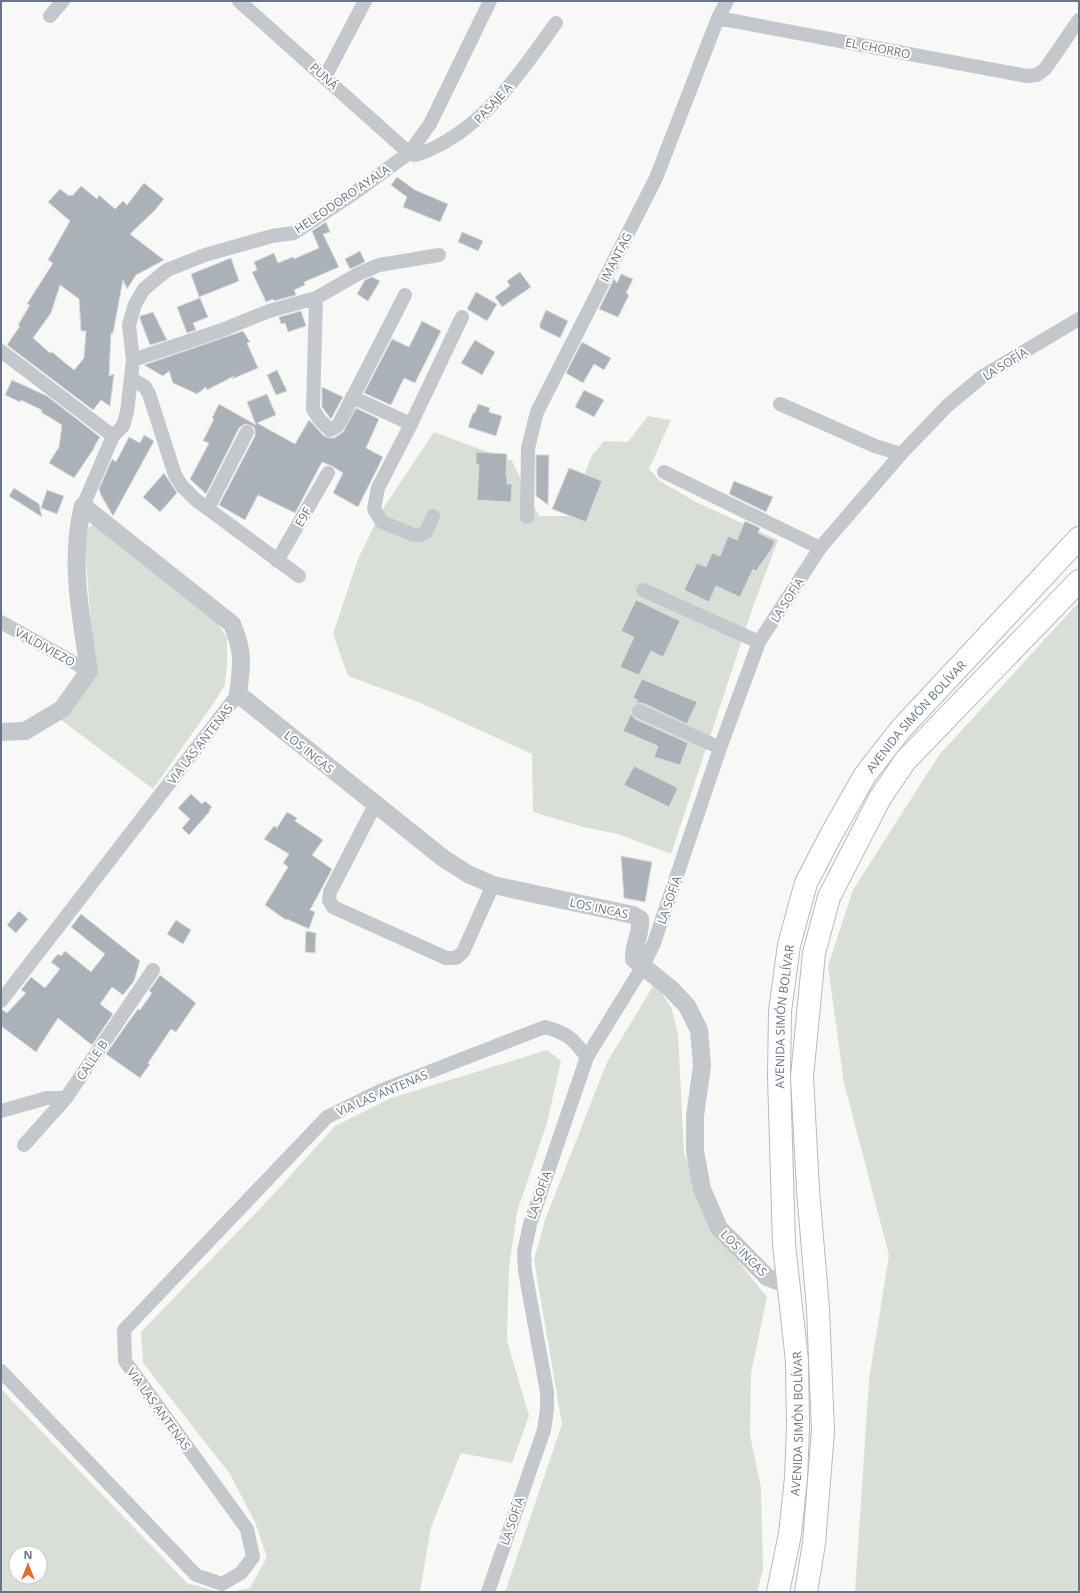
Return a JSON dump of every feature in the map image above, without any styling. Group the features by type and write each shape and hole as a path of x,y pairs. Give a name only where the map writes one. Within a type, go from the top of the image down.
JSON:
{"highway":[{"name":"AVENIDA SIMÓN BOLÍVAR","path":"778,1592 790,1534 796,1478 798,1428 797,1361 784,1244 779,1076 780,1010 789,946 806,883 830,835 865,775 900,730 1079,538"},
{"name":"AVENIDA SIMÓN BOLÍVAR","path":"806,1592 814,1543 824,1431 818,1309 808,1190 802,1077 814,953 827,904 852,850 880,798 905,761 1079,581"}],"street":[{"path":"50,16 63,1"},
{"name":"PUNÁ","path":"239,1 409,153"},
{"path":"325,77 365,1"},
{"name":"HELEODORO AYALA","path":"89,671 76,584 77,535 83,506 113,436 123,426 127,412 133,360 129,325 135,304 144,289 167,270 205,254 272,236 294,233 353,194 409,153 430,124 490,1"},
{"name":"IMANTAG","path":"527,517 528,448 537,412 656,178 718,18 727,1"},
{"name":"EL CHORRO","path":"718,18 1027,76 1038,75 1045,69 1079,20"},
{"name":"PASAJE A","path":"409,153 417,155 435,148 455,137 480,119 490,110 517,77 556,23"},
{"path":"133,360 222,330 269,311 316,298 358,274 379,265 439,255"},
{"path":"316,298 313,410 319,419 330,430 336,427 340,422 404,295"},
{"path":"433,516 426,532 420,535 414,535 382,522 374,509 378,488 411,424 462,317"},
{"name":"LA SOFÍA","path":"488,1592 544,1430 547,1409 547,1392 525,1271 524,1252 526,1238 587,1057 643,966 654,943 720,748 759,642 820,548 901,454 948,405 983,376 1079,319"},
{"path":"1,351 113,436"},
{"path":"131,378 145,387 149,394 178,481 196,500 299,576"},
{"path":"352,397 411,424"},
{"path":"780,404 875,446 901,454"},
{"path":"208,508 247,432"},
{"path":"664,472 820,548"},
{"name":"E9F","path":"277,561 328,473"},
{"name":"VIA LAS ANTENAS","path":"1,1001 238,694 242,666 240,642 232,624 83,506"},
{"path":"643,590 759,642"},
{"name":"VALDIVIEZO","path":"1,622 89,671"},
{"path":"1,732 25,731 62,709 89,671"},
{"name":"LOS INCAS","path":"238,694 375,805 443,858 468,874 493,885 633,915 640,918 641,926 634,950 634,959 671,989 687,1006 699,1030 702,1066 695,1116 695,1151 702,1189 719,1228 767,1277 777,1281 788,1282"},
{"path":"640,711 720,748"},
{"path":"375,805 330,892 329,900 333,907 446,958 456,958 463,952 493,885"},
{"name":"CALLE B","path":"24,1145 66,1098 153,970"},
{"name":"VIA LAS ANTENAS","path":"1,1371 196,1575 222,1584 241,1573 252,1558 247,1529 125,1361 124,1330 327,1117 380,1091 545,1027 569,1036 587,1057"},
{"path":"1,1111 47,1098 66,1098"}],"shaded area":[{"path":"648,416 671,420 649,469 660,481 696,502 778,540 754,604 671,854 618,834 583,827 533,812 532,754 416,701 348,676 333,634 358,559 382,510 434,432 512,461 539,516 570,516 591,457 604,441 628,442"},
{"path":"95,524 213,617 227,637 225,685 153,789 60,719 93,650 85,548 86,529"},
{"path":"1079,602 1079,1592 855,1592 869,1380 889,1255 844,1083 828,966 853,890 939,755"},
{"path":"655,983 671,1007 678,1034 684,1152 709,1225 767,1297 751,1373 750,1435 761,1488 763,1569 757,1592 505,1592 562,1424 534,1260 545,1220 607,1062"},
{"path":"547,1050 561,1061 547,1123 517,1212 509,1267 507,1340 529,1416 512,1463 461,1453 431,1527 420,1592 229,1592 250,1588 267,1557 255,1522 230,1474 143,1363 141,1332 273,1195 335,1126 391,1098"},
{"path":"1,1389 187,1583 219,1592 1,1592"}],"building":[{"path":"397,177 415,190 448,204 440,222 403,207 407,197 391,185"},
{"path":"144,183 164,199 155,210 130,234 164,260 136,275 127,289 123,280 113,333 111,333 109,376 114,374 110,406 101,400 93,410 7,345 20,326 18,325 30,305 27,304 53,263 48,260 70,221 48,202 60,189 69,196 72,196 81,186 97,199 99,195 115,209 123,201 127,205","holes":["60,285 79,299 81,331 86,331 84,358 74,370 52,352 50,353 33,338 51,313"]},
{"path":"326,222 330,232 323,234 339,267 304,282 305,285 294,290 296,295 274,301 273,299 266,302 252,272 257,270 254,262 274,253 278,263 293,257 294,259 319,248 312,231"},
{"path":"462,232 483,241 478,251 458,242"},
{"path":"360,251 365,262 350,269 345,259"},
{"path":"231,258 239,281 199,297 191,274"},
{"path":"520,272 531,287 502,307 495,297 510,286 507,281"},
{"path":"621,274 633,279 626,293 629,295 618,317 599,309 614,279 617,283"},
{"path":"372,277 380,281 368,301 357,294 365,280"},
{"path":"476,292 497,304 487,321 467,309"},
{"path":"200,298 208,317 193,323 196,330 187,333 177,307"},
{"path":"546,310 568,321 560,338 540,328 540,324"},
{"path":"301,311 306,326 288,332 285,323 281,324 279,317"},
{"path":"153,312 167,340 150,345 140,316"},
{"path":"422,321 441,331 415,383 404,378 391,405 364,393 392,339 409,347"},
{"path":"243,331 250,342 247,343 258,368 232,379 234,376 207,390 206,387 197,394 173,383 169,371 163,376 144,365"},
{"path":"475,340 495,352 482,375 461,363"},
{"path":"582,342 611,358 604,370 594,364 583,383 566,373"},
{"path":"277,370 287,391 276,395 267,375"},
{"path":"12,380 47,396 100,437 74,478 49,463 59,447 62,425 41,412 42,410 21,400 20,402 5,395"},
{"path":"322,387 343,397 331,419 322,407"},
{"path":"584,390 604,400 594,417 575,407"},
{"path":"267,394 276,415 257,423 295,444 309,420 324,436 334,438 343,432 356,408 379,419 366,448 383,457 358,507 333,493 343,473 322,462 295,513 258,495 245,520 219,505 255,436 254,427 247,424 239,428 206,494 190,479 209,443 203,441 214,419 212,418 219,404 256,425 247,402"},
{"path":"478,404 490,408 489,412 502,416 496,436 468,427"},
{"path":"144,435 154,441 113,516 99,489 112,459 116,462 129,437 140,443"},
{"path":"476,452 507,454 506,476 507,484 512,484 511,502 477,500 479,464 476,464"},
{"path":"536,455 549,455 548,505 536,496"},
{"path":"569,468 602,481 586,522 552,509"},
{"path":"164,473 177,493 160,512 143,497"},
{"path":"734,481 773,497 766,512 729,494"},
{"path":"14,488 39,504 42,517 9,496"},
{"path":"47,490 64,496 57,514 41,508"},
{"path":"745,521 760,528 758,533 775,541 771,550 756,571 753,569 740,597 716,586 709,602 684,590 697,563 706,567 712,553 720,556 728,536 737,540"},
{"path":"636,600 680,621 663,657 651,651 639,675 620,667 634,637 621,631"},
{"path":"642,679 697,702 687,724 643,703 636,703 638,700 633,698"},
{"path":"631,714 635,719 688,743 680,765 654,757 658,746 623,731"},
{"path":"634,766 678,788 669,807 624,785"},
{"path":"191,794 202,804 205,801 212,807 189,835 182,828 190,819 178,808"},
{"path":"287,812 297,818 295,821 323,840 312,855 332,869 310,910 315,912 309,929 287,919 286,920 265,905 288,867 283,863 289,854 264,839 274,826 277,828"},
{"path":"621,856 652,862 645,902 624,898"},
{"path":"19,911 28,919 16,933 7,925"},
{"path":"81,914 140,961 134,981 123,995 112,987 100,1004 113,1014 92,1045 58,1018 36,1052 1,1026 1,1009 7,1013 26,993 21,990 31,977 45,988 60,969 51,962 58,954 61,956 65,951 91,972 105,954 71,927"},
{"path":"176,920 191,930 183,944 167,934"},
{"path":"306,931 316,933 315,953 305,952"},
{"path":"160,975 196,1003 176,1032 171,1029 148,1063 150,1064 140,1078 106,1054 138,1009 140,1010 152,993 149,991"}]}
